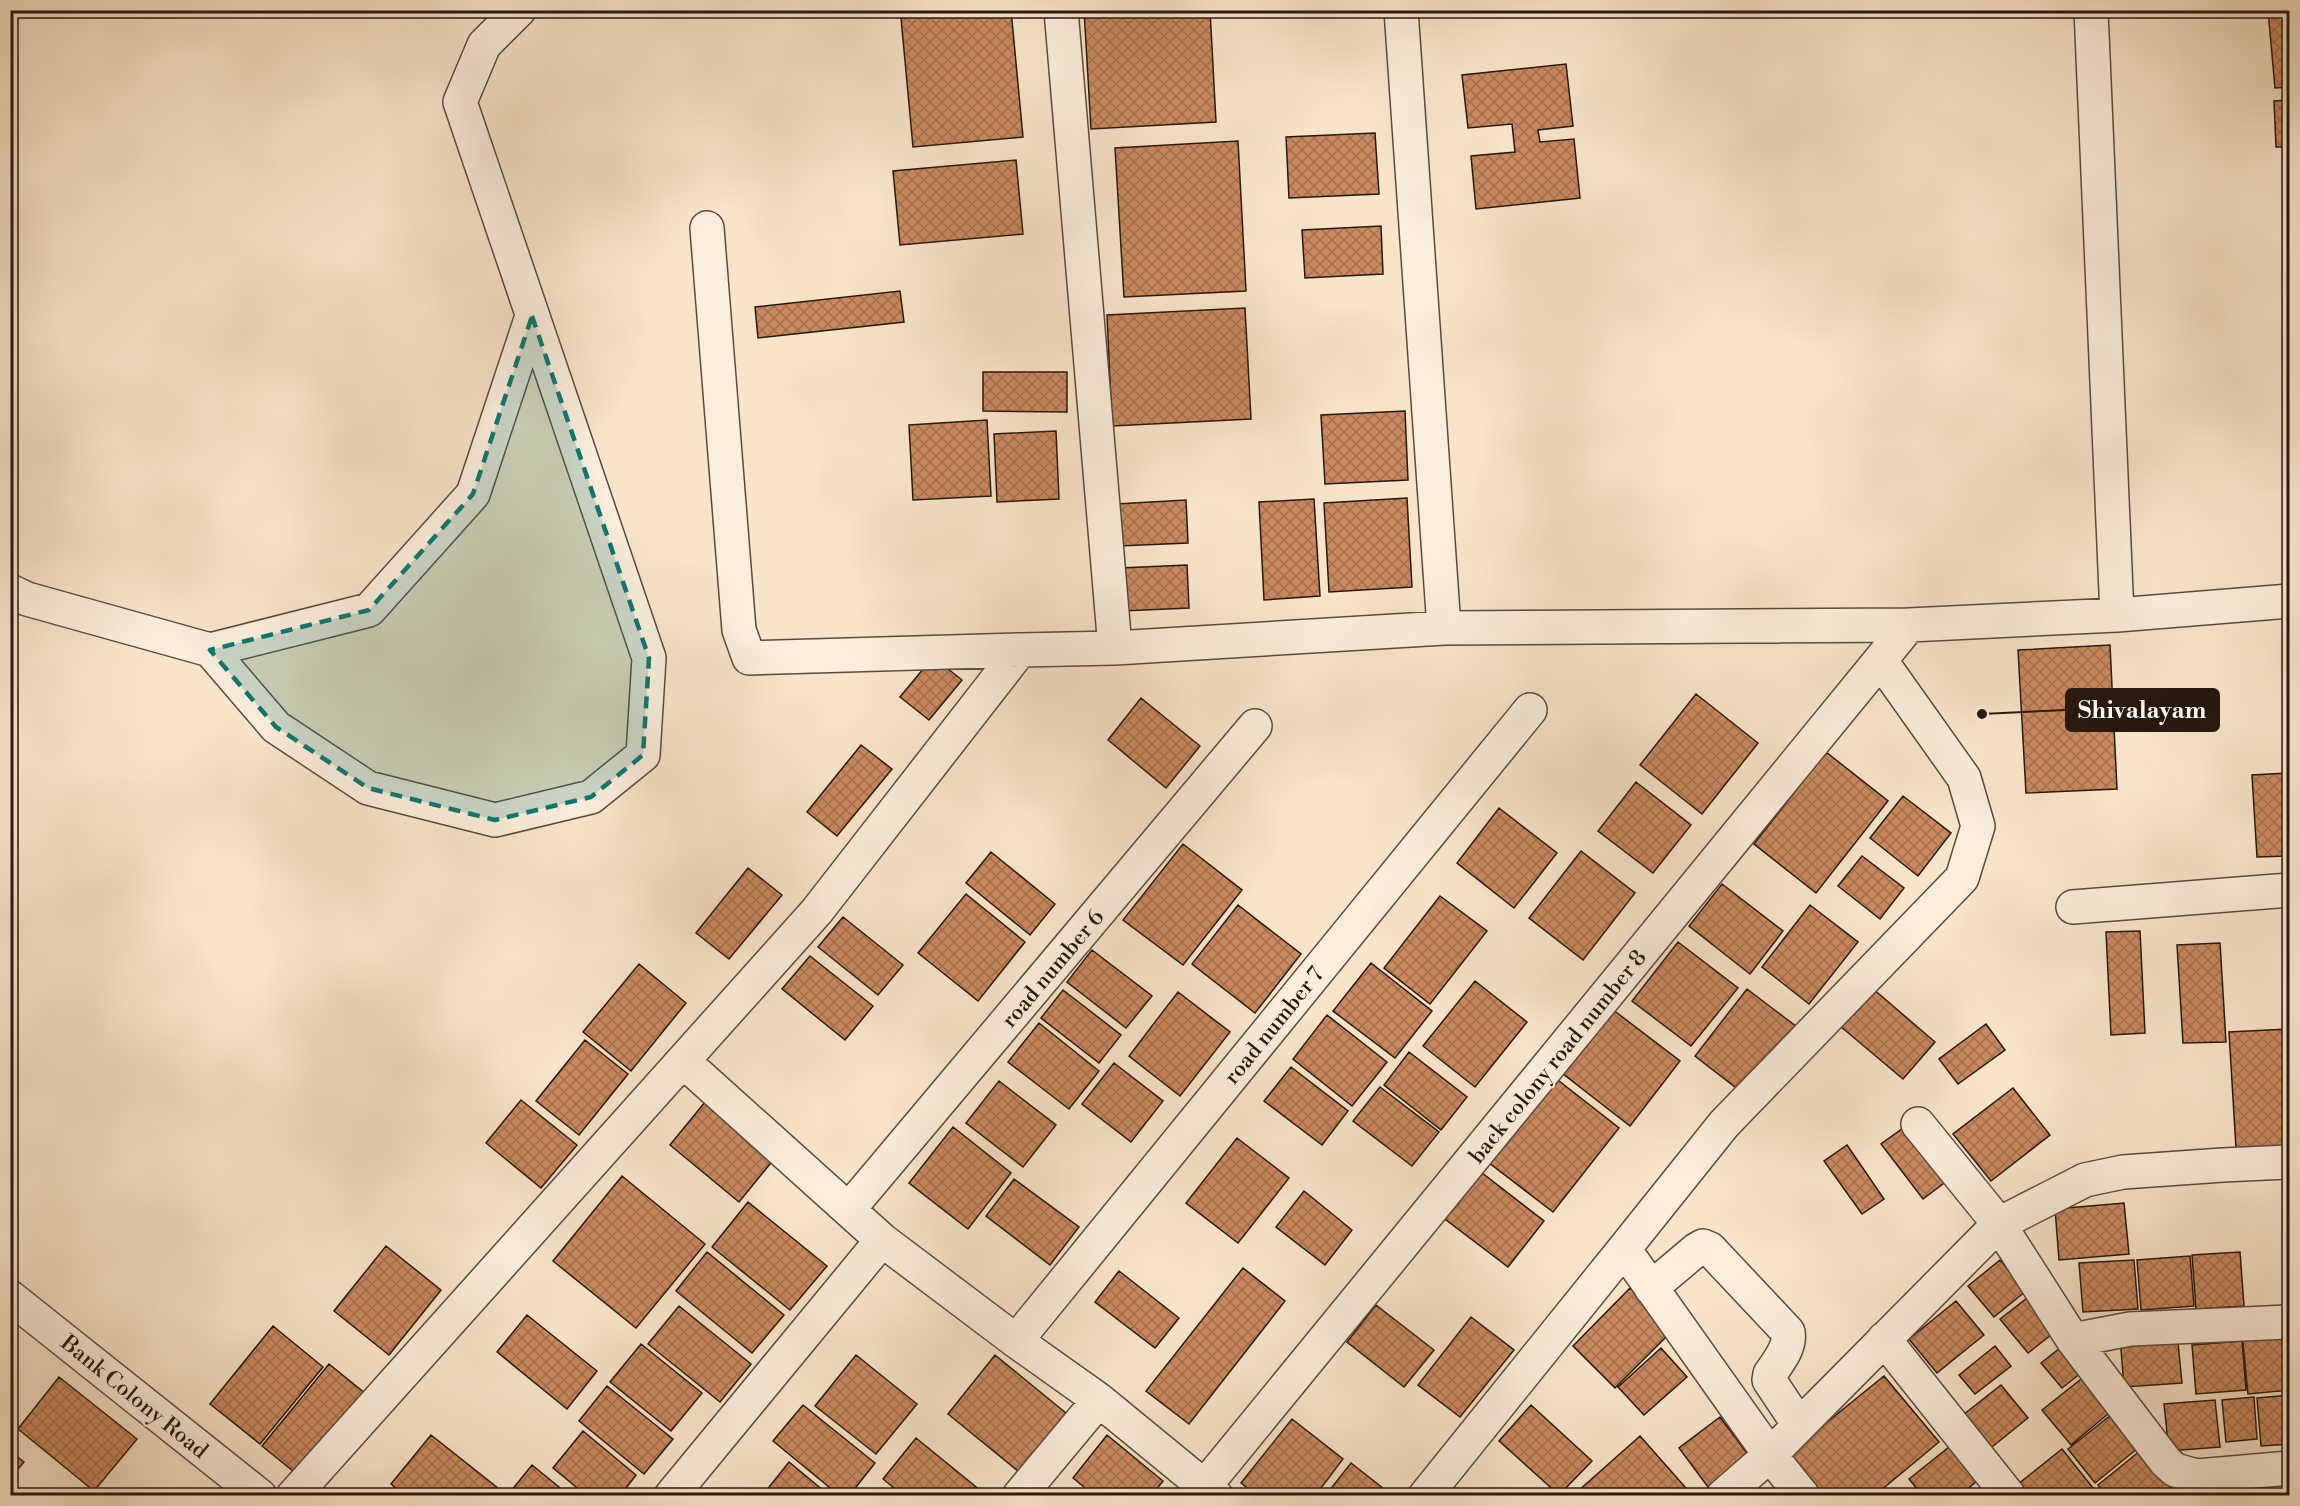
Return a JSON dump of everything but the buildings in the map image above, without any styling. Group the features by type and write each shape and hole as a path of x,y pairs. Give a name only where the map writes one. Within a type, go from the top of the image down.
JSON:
{"street":[{"path":"210,650 276,727 368,788 495,820 591,797 643,755 649,658 460,102 484,45 519,10"},
{"path":"1061,10 1116,648"},
{"path":"1401,10 1444,628"},
{"path":"2091,10 2117,615"},
{"path":"707,228 739,630 749,658 1116,648 1444,628 1909,625 2117,615 2289,601"},
{"path":"10,591 27,599 210,650 369,610 473,494 532,316"},
{"name":"back colony road number 8","path":"1210,1491 1909,625"},
{"path":"293,1496 817,911 1020,650"},
{"path":"1425,1496 1724,1124 1962,878 1978,826 1964,778 1881,661"},
{"name":"road number 7","path":"1016,1341 1530,710"},
{"name":"road number 6","path":"849,1209 1255,726"},
{"path":"2073,907 2289,890"},
{"path":"683,1061 882,1240 1099,1400 1210,1491"},
{"path":"1918,1124 1999,1224 2073,1340 2151,1445 2175,1470 2197,1476 2289,1468"},
{"path":"1723,1496 1770,1455 1999,1224 2085,1180 2123,1172 2289,1162"},
{"path":"671,1496 882,1240"},
{"path":"1651,1288 1696,1250 1703,1246 1710,1248 1788,1332 1786,1347 1770,1374 1769,1380 1799,1425"},
{"path":"1624,1249 1770,1455 1803,1496"},
{"name":"Bank Colony Road","path":"10,1297 260,1496"},
{"path":"2073,1340 2130,1329 2289,1322"},
{"path":"1884,1339 2009,1496"},
{"path":"1019,1496 1099,1400"}],"highlighted area":[{"path":"532,316 649,658 643,755 591,797 495,820 368,788 276,727 210,650 369,610 473,494"}],"place":[{"name":"Shivalayam","path":"1982,714"}]}
